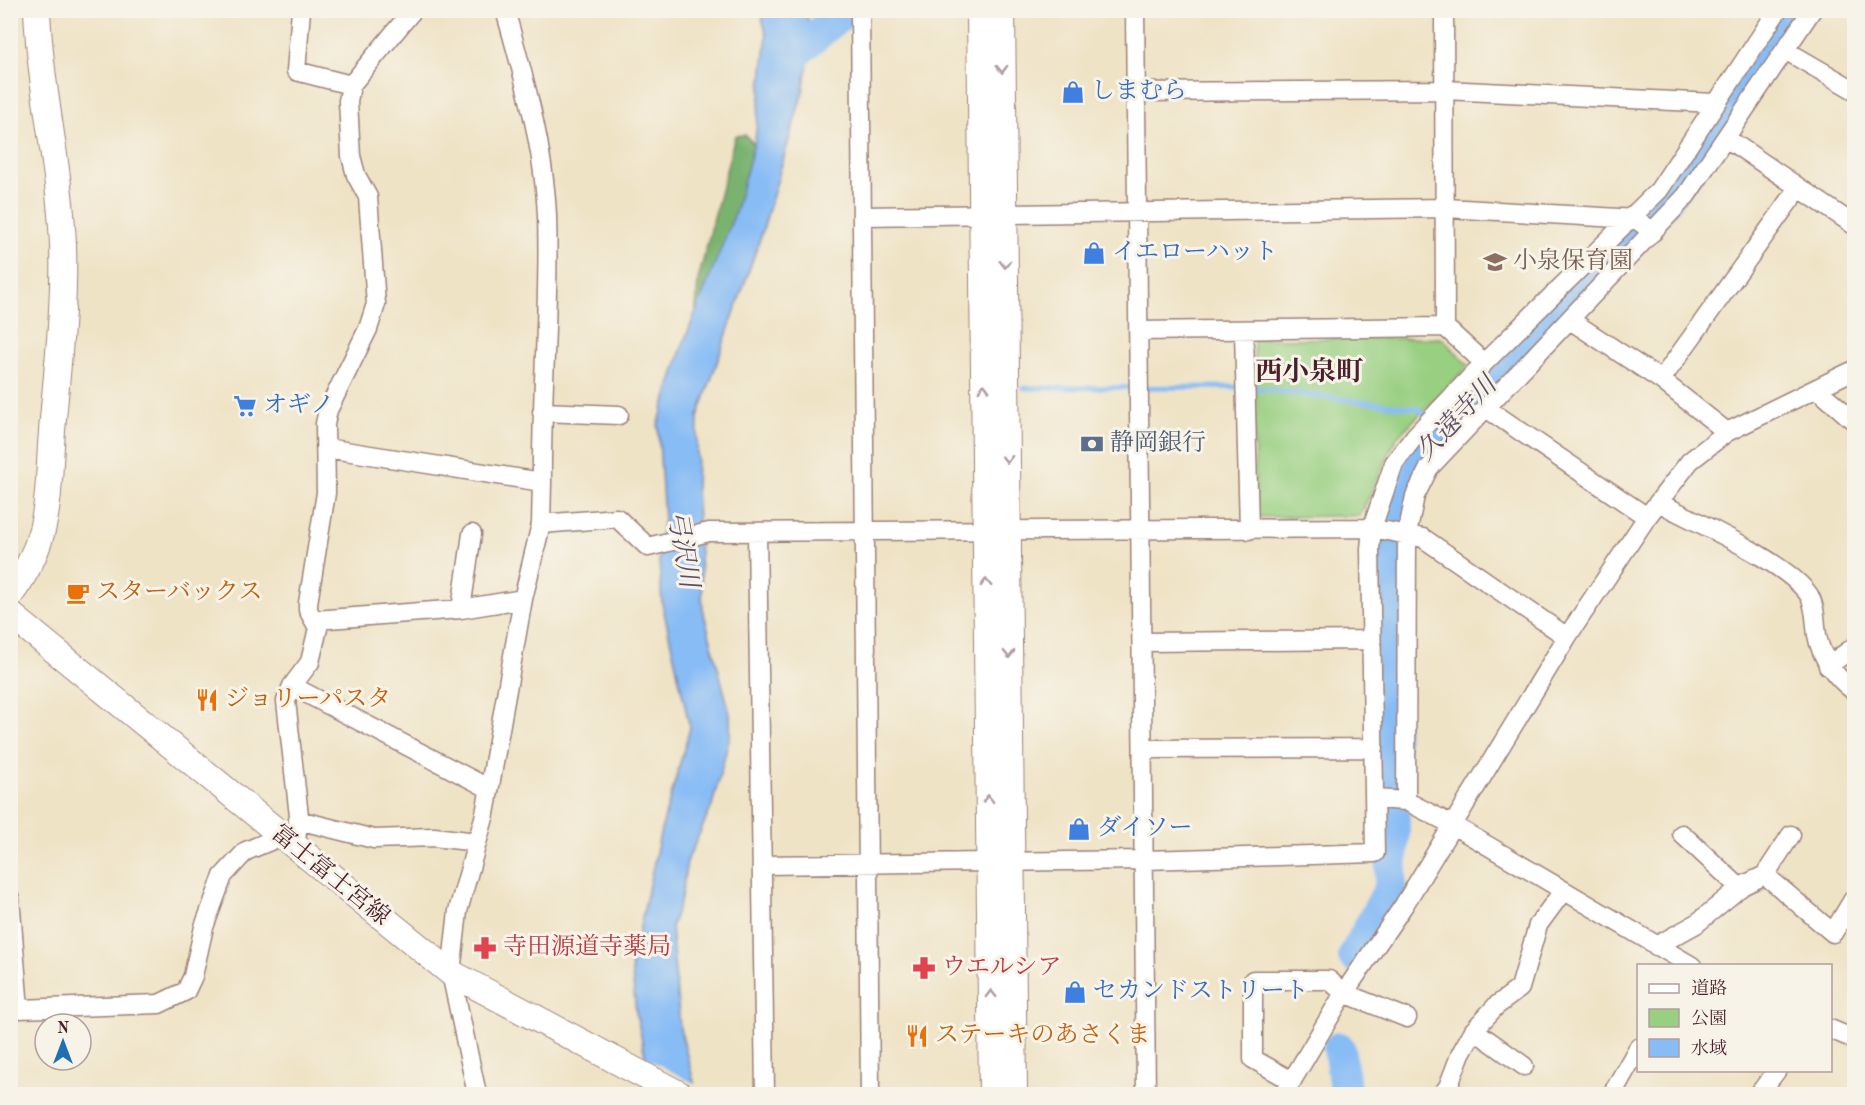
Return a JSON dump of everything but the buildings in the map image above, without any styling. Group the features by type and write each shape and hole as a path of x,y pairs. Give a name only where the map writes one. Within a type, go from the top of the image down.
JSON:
{"street":[{"path":"10,595 35,558 45,520 59,343 63,246 39,61 37,10"},
{"path":"301,10 296,71 351,85"},
{"path":"292,835 286,702 292,686 310,662 318,628 308,610 308,603 322,529 325,424 328,410 368,329 376,304 368,197 356,175 351,156 348,101 351,85 413,10"},
{"path":"477,1095 451,973 458,911 486,814 488,788 524,599 541,524 539,508 542,482 542,412 547,303 547,215 538,149 524,77 505,10"},
{"path":"860,10 870,1095"},
{"path":"980,10 993,213 997,532 1000,862 992,1095"},
{"path":"993,213 1002,10"},
{"path":"1135,10 1146,1095"},
{"path":"1444,10 1445,327"},
{"path":"1390,800 1374,748 1371,640 1390,531 1415,496 1429,468 1570,320 1642,224 1659,190 1778,10"},
{"path":"763,865 1145,860 1375,853 1390,800 1390,531 1394,463 1414,436 1484,363 1642,224 1686,196 1812,10"},
{"path":"1785,50 1854,90"},
{"path":"1136,92 1444,90 1715,103"},
{"path":"1726,138 1854,225"},
{"path":"1661,380 1798,189"},
{"path":"862,216 1446,208 1642,224"},
{"path":"1570,320 1661,380 1727,432"},
{"path":"1138,331 1445,327 1484,363"},
{"path":"1244,330 1249,530"},
{"path":"1407,1018 1344,993 1329,980 1253,980 1253,1059 1288,1088 1344,993 1404,905 1451,824 1567,637 1647,518 1690,461 1727,432 1854,370"},
{"path":"1817,389 1854,422"},
{"path":"1486,408 1647,518"},
{"path":"542,412 619,415"},
{"path":"326,448 542,482"},
{"path":"1660,503 1791,575 1809,596 1816,615 1817,637 1828,666 1854,691"},
{"path":"541,524 617,518 648,547 709,532 1390,531 1423,538 1567,637"},
{"path":"757,532 765,1095"},
{"path":"461,609 472,534"},
{"path":"315,620 461,609 524,599"},
{"name":"富士富士宮線","path":"10,614 292,835 451,973 679,1095"},
{"path":"1143,642 1371,640"},
{"path":"1828,666 1854,647"},
{"path":"292,686 488,788"},
{"path":"1144,749 1374,748"},
{"path":"1390,800 1451,824 1686,964"},
{"path":"1682,834 1740,888"},
{"path":"10,898 15,1009 159,1004 186,991 193,975 204,927 223,876 246,851 292,835 374,839 434,837 477,842"},
{"path":"1656,946 1696,924 1740,888 1765,875 1791,836"},
{"path":"1000,862 1014,1095"},
{"path":"1765,875 1833,933 1854,898"},
{"path":"1442,1095 1449,1086 1461,1053 1474,1030 1496,1006 1520,988 1538,925 1563,891"},
{"path":"1474,1030 1524,1066"},
{"path":"1832,1030 1854,1039"},
{"path":"1612,1095 1637,1050"},
{"path":"1758,1095 1776,1072"}],"green space":[{"path":"745,135 755,145 758,175 695,322 698,280 735,136"},
{"path":"1442,338 1469,366 1397,437 1360,516 1255,517 1254,339"}],"water":[{"name":"弓沢川","path":"760,11 807,11 810,52 803,91 762,233 698,417 696,486 703,610 730,714 730,736 712,806 687,861 681,899 671,927 680,1028 697,1094 653,1094 636,1012 630,953 639,932 660,834 690,728 662,603 658,546 664,520 658,425 682,347 735,213 755,140 767,35"}],"pier":[{"path":"643,1056 697,1085 700,1094 650,1094"}],"waterway":[{"path":"785,74 798,51 846,10"},
{"name":"久遠寺川","path":"1354,956 1390,888 1394,828 1389,542 1397,507 1409,474 1426,445 1439,431 1611,264 1653,216 1709,141 1795,10"},
{"path":"1024,388 1246,387 1416,408 1426,415"},
{"name":"久遠寺川","path":"1439,427 1442,430"},
{"name":"久遠寺川","path":"1339,1048 1346,1094"}],"place":[{"name":"しまむら","path":"1073,92"},
{"name":"イエローハット","path":"1094,253"},
{"name":"小泉保育園","path":"1495,262"},
{"name":"オギノ","path":"245,406"},
{"name":"静岡銀行","path":"1092,444"},
{"name":"スターバックス","path":"78,593"},
{"name":"ジョリーパスタ","path":"207,700"},
{"name":"ダイソー","path":"1079,829"},
{"name":"寺田源道寺薬局","path":"485,948"},
{"name":"ウエルシア","path":"924,968"},
{"name":"セカンドストリート","path":"1075,992"},
{"name":"ステーキのあさくま","path":"917,1036"}],"district":[{"name":"西小泉町","path":"1309,372"}]}
